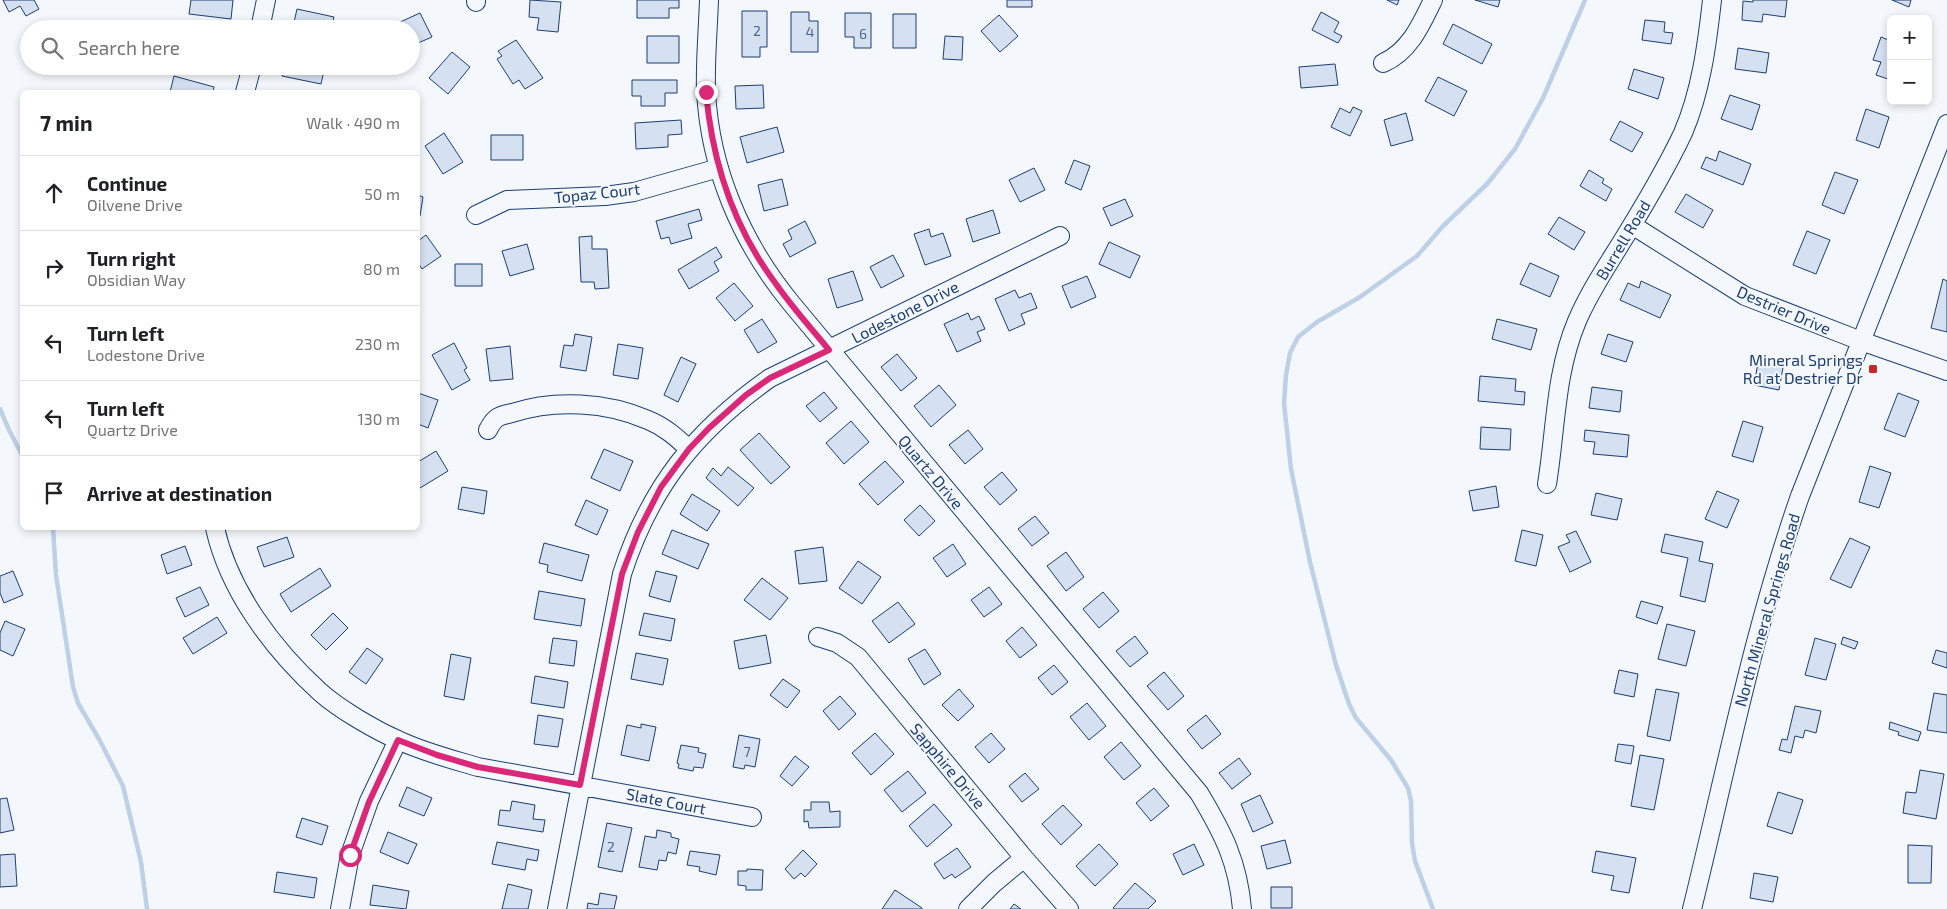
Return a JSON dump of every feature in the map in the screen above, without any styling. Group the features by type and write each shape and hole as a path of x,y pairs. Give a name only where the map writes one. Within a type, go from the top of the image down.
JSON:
{"street":[{"path":"262,20 266,0"},
{"name":"Quartz Drive","path":"709,0 706,92 712,136 719,168 740,223 762,264 776,285 829,350 1199,793 1231,852 1242,909"},
{"path":"1383,63 1402,53 1433,0"},
{"name":"Burrell Road","path":"1547,484 1552,455 1556,403 1567,346 1587,299 1632,226 1670,158 1694,103 1706,49 1712,0"},
{"path":"246,90 250,75"},
{"name":"North Mineral Springs Road","path":"1692,909 1753,652 1781,550 1800,496 1947,124"},
{"name":"Topaz Court","path":"476,215 507,200 605,196 634,192 719,168"},
{"name":"Destrier Drive","path":"1632,226 1745,296 1861,341 1947,370"},
{"name":"Lodestone Drive","path":"557,909 616,599 624,568 638,532 654,500 676,465 709,428 746,395 770,378 1060,236"},
{"path":"488,430 497,418 525,409 557,404 583,405 616,409 648,419 669,430 689,449"},
{"name":"Slate Court","path":"216,530 230,570 253,614 281,651 321,693 354,716 398,740 437,755 478,767 752,817"},
{"name":"Sapphire Drive","path":"818,637 837,643 858,658 1024,858 1069,909"},
{"path":"340,909 350,855 369,802 398,740"},
{"path":"968,909 994,883 1024,858"}],"building":[{"path":"3,0 34,0 39,9 26,16 20,6 9,12"},
{"path":"191,0 233,0 231,19 189,14"},
{"path":"530,0 561,2 558,32 537,30 539,18 529,17"},
{"path":"637,0 679,0 679,8 669,8 669,18 637,18"},
{"path":"1007,0 1032,0 1032,7 1007,7"},
{"path":"1387,0 1399,0 1397,5"},
{"path":"1475,0 1500,0 1498,7"},
{"path":"1753,0 1787,0 1785,17 1763,14 1762,22 1742,20 1743,1 1753,2"},
{"path":"1892,0 1911,0 1909,7"},
{"path":"297,9 334,17 333,20 295,20"},
{"path":"742,11 767,11 767,47 760,47 760,57 742,57"},
{"path":"791,12 809,12 809,21 818,21 818,52 791,52"},
{"path":"1321,12 1339,22 1334,32 1342,36 1338,43 1312,30"},
{"path":"420,13 432,37 420,42 420,20 405,20"},
{"path":"845,13 871,13 871,48 854,48 854,37 845,37"},
{"path":"893,14 916,14 916,48 893,48"},
{"path":"999,15 1018,36 1000,52 981,31"},
{"path":"1645,20 1665,22 1664,32 1673,33 1671,44 1642,40"},
{"path":"1453,24 1492,44 1482,64 1443,44"},
{"path":"647,36 679,36 679,63 647,63"},
{"path":"945,36 963,37 962,60 943,59"},
{"path":"1881,37 1887,39 1887,79 1876,75 1881,62 1873,60"},
{"path":"516,40 543,78 525,89 519,80 513,84 497,59 502,56 498,51"},
{"path":"1738,48 1769,53 1766,73 1735,69"},
{"path":"452,52 470,67 448,94 429,78"},
{"path":"1335,64 1338,85 1301,88 1299,67"},
{"path":"1634,69 1664,78 1658,99 1628,89"},
{"path":"282,75 323,75 321,84"},
{"path":"174,76 214,87 213,90 170,90"},
{"path":"1438,77 1467,91 1454,116 1425,101"},
{"path":"632,80 677,80 677,93 665,93 665,106 641,106 641,96 632,96"},
{"path":"763,85 764,108 736,109 735,86"},
{"path":"1730,95 1760,105 1752,130 1721,119"},
{"path":"1353,107 1362,111 1350,136 1331,127 1340,108 1350,113"},
{"path":"1866,109 1889,117 1879,148 1856,140"},
{"path":"1406,113 1413,140 1391,146 1384,120"},
{"path":"681,120 682,134 668,135 668,147 636,149 635,123"},
{"path":"1620,121 1643,133 1632,152 1610,140"},
{"path":"777,127 784,152 747,163 740,137"},
{"path":"444,133 463,162 443,174 425,146"},
{"path":"491,135 523,135 523,160 491,160"},
{"path":"1719,151 1751,164 1743,185 1701,168 1706,157 1716,161"},
{"path":"1074,160 1090,166 1081,190 1065,183"},
{"path":"1034,168 1045,190 1020,202 1009,180"},
{"path":"1589,170 1604,179 1602,183 1612,189 1606,201 1580,186"},
{"path":"1835,172 1858,180 1844,214 1822,205"},
{"path":"782,179 788,205 764,211 758,185"},
{"path":"1686,194 1713,210 1703,228 1675,212"},
{"path":"420,196 423,197 420,216"},
{"path":"1125,199 1133,216 1111,226 1103,208"},
{"path":"699,209 702,220 688,224 692,238 671,244 669,237 661,239 656,221"},
{"path":"993,210 1000,233 973,242 966,219"},
{"path":"1559,217 1585,232 1574,250 1548,234"},
{"path":"805,221 816,243 790,257 783,244 792,239 788,230"},
{"path":"929,229 931,237 943,233 951,256 925,265 914,234"},
{"path":"1807,231 1830,240 1816,274 1793,265"},
{"path":"426,235 441,256 422,269 420,266 420,240"},
{"path":"592,236 592,249 607,249 609,288 595,289 594,282 581,282 579,237"},
{"path":"1109,242 1140,256 1130,278 1099,264"},
{"path":"527,244 534,269 510,276 502,251"},
{"path":"716,247 722,257 714,262 719,271 689,289 678,270"},
{"path":"893,255 904,276 881,288 870,267"},
{"path":"1530,263 1559,276 1550,297 1520,284"},
{"path":"455,264 482,264 482,286 455,286"},
{"path":"853,271 863,300 837,308 828,279"},
{"path":"1087,276 1096,297 1071,308 1062,286"},
{"path":"1943,279 1947,281 1947,332 1931,328"},
{"path":"1641,281 1671,295 1660,318 1620,300 1628,283 1639,288"},
{"path":"734,283 753,306 735,321 716,298"},
{"path":"1015,290 1019,298 1031,293 1037,308 1021,314 1025,324 1009,331 995,299"},
{"path":"968,313 971,320 979,316 985,329 977,332 981,341 957,352 944,324"},
{"path":"762,319 777,342 758,353 744,330"},
{"path":"1497,319 1537,329 1531,350 1492,339"},
{"path":"575,334 592,337 586,371 560,367 564,345 573,346"},
{"path":"1608,334 1633,342 1626,362 1601,354"},
{"path":"454,343 467,368 464,370 470,380 452,390 432,355"},
{"path":"618,344 643,348 638,379 613,375"},
{"path":"510,346 513,379 490,381 486,349"},
{"path":"897,354 917,378 901,391 881,367"},
{"path":"681,357 696,364 678,402 664,395"},
{"path":"1759,357 1784,362 1779,390 1754,385"},
{"path":"1480,376 1516,379 1515,391 1525,392 1524,405 1478,401"},
{"path":"939,385 956,405 931,427 914,406"},
{"path":"1592,387 1622,391 1620,412 1589,408"},
{"path":"824,392 837,408 820,422 806,406"},
{"path":"1898,393 1919,401 1905,437 1884,429"},
{"path":"420,394 438,400 428,428 420,425"},
{"path":"851,421 869,442 844,464 826,443"},
{"path":"1743,421 1763,427 1753,462 1732,456"},
{"path":"1481,427 1511,429 1510,450 1480,449"},
{"path":"968,430 983,449 965,464 949,445"},
{"path":"1585,430 1629,435 1627,457 1593,454 1595,442 1584,441"},
{"path":"759,433 790,467 771,484 740,450"},
{"path":"604,449 633,461 620,491 591,478"},
{"path":"436,451 448,471 420,488 420,461"},
{"path":"885,461 904,482 878,505 859,484"},
{"path":"1870,466 1891,473 1879,508 1859,502"},
{"path":"728,467 754,488 738,506 706,478 713,468 721,476"},
{"path":"1002,472 1017,490 1000,505 984,487"},
{"path":"1496,486 1499,507 1473,511 1469,491"},
{"path":"462,487 487,491 484,514 458,509"},
{"path":"1717,491 1739,500 1727,528 1705,519"},
{"path":"1596,493 1622,499 1617,520 1591,515"},
{"path":"692,494 720,511 707,531 680,514"},
{"path":"586,500 608,510 597,535 575,525"},
{"path":"920,505 935,521 919,536 904,520"},
{"path":"1035,516 1049,533 1032,546 1018,529"},
{"path":"672,530 709,544 698,569 662,554"},
{"path":"1522,530 1543,535 1536,566 1515,561"},
{"path":"1576,531 1591,562 1570,572 1558,547 1570,542 1566,535"},
{"path":"1665,534 1703,542 1699,561 1713,564 1705,602 1680,596 1688,558 1661,552"},
{"path":"287,537 294,557 264,567 257,547"},
{"path":"1850,538 1870,547 1851,588 1830,579"},
{"path":"544,543 589,555 582,581 547,572 548,565 539,563"},
{"path":"953,544 966,564 947,577 933,558"},
{"path":"185,546 192,565 167,574 161,555"},
{"path":"823,547 827,581 799,584 795,551"},
{"path":"1066,552 1084,577 1066,591 1047,566"},
{"path":"858,561 881,577 862,604 839,588"},
{"path":"320,568 331,586 291,612 280,594"},
{"path":"13,571 23,595 4,603 0,593 0,576"},
{"path":"656,571 677,576 670,602 649,596"},
{"path":"762,578 788,598 770,620 744,600"},
{"path":"200,587 209,605 185,617 176,598"},
{"path":"989,587 1002,604 984,617 971,600"},
{"path":"539,591 585,599 581,626 534,619"},
{"path":"1103,592 1119,611 1099,628 1083,609"},
{"path":"1641,601 1663,607 1657,624 1636,617"},
{"path":"898,602 915,624 889,643 872,621"},
{"path":"333,613 348,628 326,650 311,635"},
{"path":"644,613 675,619 671,641 639,635"},
{"path":"217,617 227,633 193,654 183,638"},
{"path":"5,621 25,629 13,656 0,650 0,633"},
{"path":"1667,624 1695,631 1686,666 1658,659"},
{"path":"1022,627 1037,645 1020,658 1006,641"},
{"path":"766,635 771,663 739,669 734,641"},
{"path":"1135,636 1148,653 1130,667 1116,651"},
{"path":"1843,637 1858,642 1855,649 1841,644"},
{"path":"553,638 577,641 574,666 549,663"},
{"path":"1815,638 1836,644 1826,680 1805,675"},
{"path":"367,648 383,659 366,684 349,672"},
{"path":"925,649 941,674 924,685 908,659"},
{"path":"1936,650 1947,653 1947,668 1932,663"},
{"path":"636,653 668,659 663,685 631,679"},
{"path":"451,654 471,658 464,700 444,696"},
{"path":"1054,665 1068,682 1052,695 1038,678"},
{"path":"1619,670 1638,674 1634,697 1614,693"},
{"path":"1164,672 1184,696 1168,710 1147,686"},
{"path":"535,676 568,682 564,708 531,703"},
{"path":"783,679 800,691 787,708 770,695"},
{"path":"959,689 974,706 958,721 942,705"},
{"path":"1656,689 1679,693 1670,741 1647,736"},
{"path":"1934,693 1947,695 1947,733 1927,730"},
{"path":"840,696 856,714 839,730 823,711"},
{"path":"1087,703 1106,726 1089,740 1070,717"},
{"path":"1795,706 1821,711 1816,733 1805,730 1803,738 1795,736 1791,753 1779,750 1782,739 1787,740"},
{"path":"538,715 563,719 558,747 534,744"},
{"path":"1206,715 1221,734 1202,749 1187,730"},
{"path":"1890,722 1921,732 1918,741 1898,735 1899,732 1889,729"},
{"path":"641,724 656,727 649,761 621,755 627,725 641,728"},
{"path":"875,733 894,754 871,775 852,753"},
{"path":"991,733 1005,749 989,763 975,747"},
{"path":"739,735 760,739 755,767 745,765 744,769 733,767"},
{"path":"1121,742 1141,766 1124,780 1104,757"},
{"path":"1618,744 1634,746 1631,764 1615,761"},
{"path":"681,745 699,748 698,752 706,754 703,768 694,767 693,771 678,768 679,764 677,763"},
{"path":"1640,755 1664,759 1654,810 1631,806"},
{"path":"795,756 809,767 792,786 780,776"},
{"path":"1239,758 1251,774 1232,789 1219,773"},
{"path":"1920,770 1944,774 1936,819 1903,813 1906,792 1916,793"},
{"path":"908,771 926,793 902,812 884,790"},
{"path":"1025,773 1039,789 1022,802 1009,786"},
{"path":"407,787 432,798 424,816 399,806"},
{"path":"1154,788 1169,806 1151,821 1136,803"},
{"path":"1778,792 1803,800 1792,834 1767,826"},
{"path":"1260,795 1273,823 1253,832 1241,804"},
{"path":"7,798 14,830 0,833 0,799"},
{"path":"512,801 535,805 533,819 545,820 543,832 498,825 500,810 510,811"},
{"path":"811,802 829,802 830,812 840,811 840,827 809,828 808,821 804,822 804,810 811,810"},
{"path":"934,804 952,825 927,847 909,826"},
{"path":"1063,805 1082,825 1061,845 1042,824"},
{"path":"302,818 328,826 322,845 296,837"},
{"path":"607,823 632,828 622,872 598,867"},
{"path":"657,830 671,833 671,837 679,839 676,854 668,852 666,861 659,860 657,870 639,867 645,836 656,838"},
{"path":"388,832 417,844 408,864 380,852"},
{"path":"1285,840 1291,863 1267,869 1261,846"},
{"path":"497,842 539,850 537,861 527,859 525,870 492,864"},
{"path":"1099,844 1118,864 1095,886 1076,866"},
{"path":"1194,844 1204,865 1183,875 1173,854"},
{"path":"1908,845 1932,846 1931,883 1908,883"},
{"path":"957,848 971,867 955,878 952,874 944,879 934,864"},
{"path":"803,850 817,864 805,877 801,873 794,879 785,869"},
{"path":"690,851 720,855 716,875 699,871 700,867 687,865"},
{"path":"1596,851 1636,858 1629,893 1611,890 1614,876 1592,872"},
{"path":"15,854 17,886 0,887 0,855"},
{"path":"747,869 763,870 762,890 746,890 746,886 738,885 738,871 747,871"},
{"path":"277,872 317,878 314,898 274,892"},
{"path":"1754,873 1778,877 1773,902 1750,898"},
{"path":"1135,883 1156,901 1148,909 1113,908"},
{"path":"508,884 532,890 528,909 502,909"},
{"path":"373,885 409,891 406,909 370,905"},
{"path":"1271,887 1292,887 1292,908 1271,908"},
{"path":"895,890 922,908 922,909 882,909"},
{"path":"600,893 617,896 614,909 587,909 588,903 598,905"},
{"path":"1014,904 1021,909 1010,909"}],"waterway":[{"path":"1433,909 1415,861 1412,843 1411,801 1408,788 1391,760 1356,718 1349,704 1336,665 1310,562 1291,469 1284,403 1286,375 1290,353 1298,337 1317,322 1360,297 1417,256 1443,226 1487,184 1515,149 1543,98 1585,0"},
{"path":"0,409 20,451"},
{"path":"53,530 56,575 73,687 78,703 123,786 141,862 147,909"}],"place":[{"name":"Mineral Springs Rd at Destrier Dr","path":"1873,369"}],"route":[{"path":"350,855 369,802 398,740 437,755 478,767 580,785 622,574 638,532 661,487 689,449 746,395 770,378 829,350 776,285 750,244 730,200 719,168 712,136 706,92"}]}
